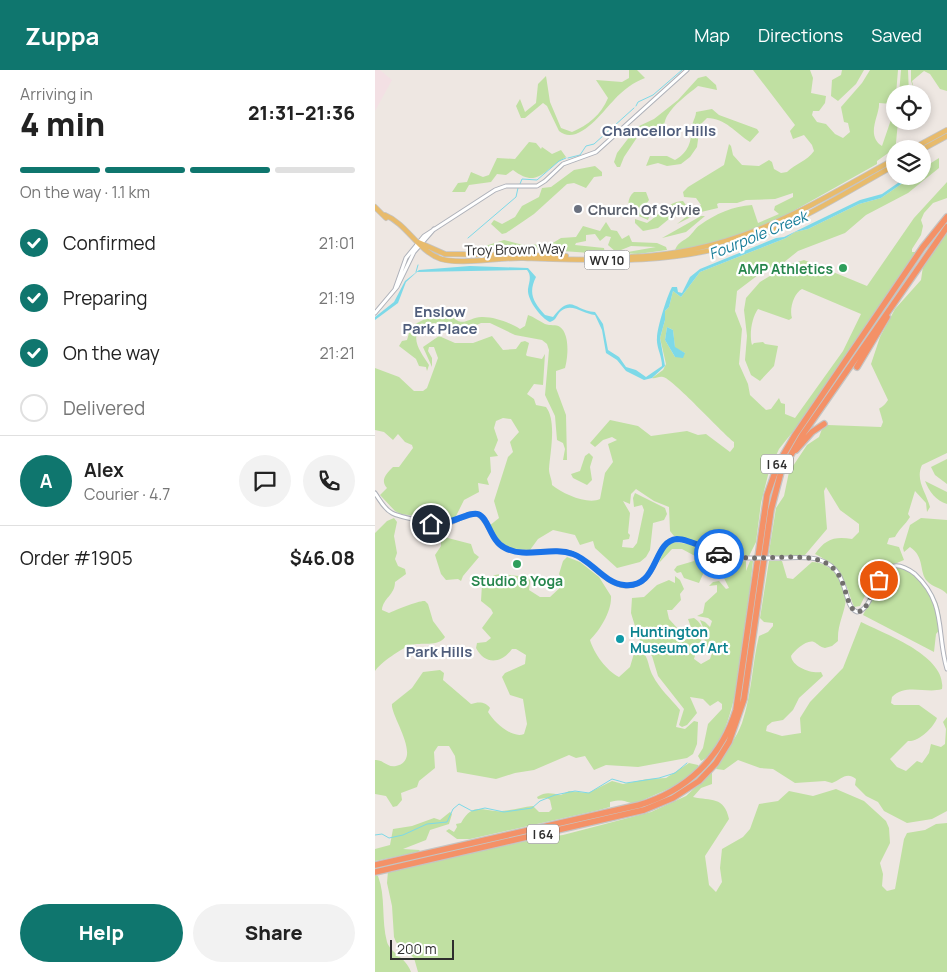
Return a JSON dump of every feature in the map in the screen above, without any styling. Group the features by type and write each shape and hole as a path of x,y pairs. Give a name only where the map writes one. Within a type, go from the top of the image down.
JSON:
{"highway":[{"name":"I 64","path":"717,756 738,701 765,508 777,464 912,263 947,217"},
{"name":"I 64","path":"375,872 637,812 673,798 700,775 717,756 733,735 742,709 771,510 781,472 795,445 947,227"},
{"path":"857,367 910,278"},
{"path":"781,472 803,441 824,424"},
{"name":"I 64","path":"375,865 639,805 674,791 700,775"}],"main road":[{"path":"929,140 947,130"},
{"path":"931,145 947,136"},
{"name":"Troy Brown Way","path":"419,243 435,251 452,254 633,257 698,250 736,239 778,222 886,163"},
{"name":"Troy Brown Way","path":"419,243 435,256 451,261 509,258 641,260 692,254 737,243 781,227 886,170"},
{"name":"WV 10","path":"375,207 419,243"}],"street":[{"path":"375,313 395,289 419,243 435,229 495,190 506,186 537,186 563,164 596,152 687,70"},
{"path":"375,493 393,514 433,525 446,524 471,514 478,514 483,519 494,540 506,549 518,552 549,551 570,553 583,559 613,582 623,585 633,585 645,579 655,567 664,545 672,540 682,540 719,554 739,558 815,559 832,567 843,581 850,606 857,612 864,610 875,587 888,570 901,566 912,571 930,588 941,608 944,622 947,669"}],"shaded area":[{"path":"375,70 380,70 392,80 375,111"}],"green space":[{"path":"629,70 637,70 645,78 617,96 590,126 574,134 566,135 559,131 547,106 543,103 525,118 521,118 516,106 520,99 525,112 536,103 538,84 546,76 550,102 561,128 572,132 593,119 602,110 608,98 596,80 622,82 629,78"},
{"path":"753,70 810,70 813,78 811,93 826,96 825,103 819,111 813,111 812,115 817,122 826,124 835,134 843,138 850,132 848,123 844,122 841,107 862,83 870,70 898,70 897,85 886,85 886,104 879,103 874,125 875,136 882,146 887,130 897,130 896,140 886,140 886,155 877,161 877,164 772,223 719,242 675,251 678,245 689,237 698,226 718,214 732,209 752,205 758,223 779,214 774,210 775,206 793,197 793,193 775,199 719,203 717,204 718,208 701,212 677,224 701,205 696,198 684,197 683,192 724,165 729,144 733,155 742,165 759,166 769,160 772,162 774,169 781,173 787,172 808,157 814,151 812,145 804,135 793,139 790,131 795,125"},
{"path":"842,70 864,70 856,84 838,101 831,96 832,80 841,75"},
{"path":"901,70 908,70 909,85 900,85"},
{"path":"911,70 947,70 947,91 940,89 930,74 924,71 912,81 913,85 911,81"},
{"path":"706,76 716,85 717,90 698,86 673,108 667,116 661,131 656,133 649,129 642,130 624,157 620,167 617,167 614,162 617,153 637,127 654,119 678,100 698,78"},
{"path":"712,109 719,115 757,129 759,132 750,142 725,123 707,118 700,125 697,147 690,157 681,164 667,166 658,163 646,166 650,156 667,156 675,160 680,157 688,146 696,112"},
{"path":"529,142 536,143 541,149 542,147 552,154 561,150 566,157 535,178 529,178 513,170 506,175 497,174 491,182 469,185 465,192 452,192 458,183 467,182 471,172 483,177 489,175 497,158 515,159"},
{"path":"939,158 939,168 931,174 931,163"},
{"path":"595,166 602,172 602,176 594,177 586,188 574,183 567,184 534,214 506,233 502,234 491,224 494,220 502,224 515,217 522,206 539,197 542,188 551,187 574,170"},
{"path":"947,182 947,198 933,203 924,213 921,220 923,226 921,235 912,249 912,252 916,252 799,424 779,449 769,471 761,503 756,542 749,556 727,554 674,536 670,531 669,507 654,501 636,489 631,494 630,504 623,501 630,513 628,533 630,535 629,539 623,540 622,547 633,548 637,543 644,510 642,505 634,507 633,498 635,493 665,508 667,514 664,520 653,523 650,550 640,562 617,568 595,548 593,541 580,545 575,535 553,530 538,539 530,550 504,546 491,533 489,526 499,518 494,501 508,457 513,452 510,442 519,432 511,419 503,418 496,421 494,428 498,440 494,450 498,456 490,457 491,472 487,479 489,485 478,483 479,492 464,500 455,518 436,523 416,516 401,514 395,511 380,495 387,488 384,482 386,475 393,467 399,467 413,448 412,445 405,442 398,434 393,440 384,432 375,430 375,368 399,377 414,391 423,391 427,388 438,358 434,347 429,347 428,351 432,358 432,367 423,347 439,336 455,343 473,343 492,336 503,350 516,349 521,342 525,341 529,343 527,356 542,359 545,354 543,385 534,384 527,394 534,399 536,405 546,407 549,413 552,437 549,469 552,485 569,495 589,501 600,499 605,473 613,462 608,444 617,440 612,437 603,440 595,447 590,443 610,420 638,426 651,436 687,431 698,435 706,434 730,452 734,447 734,442 686,395 663,377 652,378 663,370 666,364 660,338 665,320 665,311 669,307 673,291 681,297 700,272 786,238 795,232 808,229 859,204 881,198 900,185 918,185 908,193 866,215 845,233 798,251 783,263 766,269 737,291 735,311 742,329 739,364 748,384 750,395 766,410 771,409 779,398 781,403 785,404 785,414 795,418 843,351 861,314 802,289 793,302 792,318 789,320 758,309 752,326 752,345 763,342 778,346 774,366 760,381 751,375 745,360 747,336 744,310 746,298 760,282 788,265 804,260 867,286 914,218","holes":["667,327 673,330 675,348 685,353 675,357 665,340"]},
{"path":"634,192 646,192 649,200 642,210 649,217 648,220 630,212 630,196"},
{"path":"683,201 686,205 658,228 643,231 635,223 635,219 647,223 668,206"},
{"path":"701,216 705,216 686,232 662,238"},
{"path":"606,222 611,230 617,231 622,239 629,235 632,242 657,243 666,247 667,250 638,254 622,253 656,247 631,246 616,252 608,245 611,237 606,236 600,241 595,234 586,235 586,241 576,243 575,245 604,248 605,254 506,247 492,250 482,247 504,240 523,245 551,244 561,238 576,237 583,226 600,231"},
{"path":"947,232 947,453 922,465 920,470 920,481 930,507 927,512 926,503 915,491 908,514 910,517 895,537 889,538 887,544 899,547 904,560 882,573 868,590 860,606 854,607 845,582 837,570 815,554 823,545 835,538 852,539 859,532 859,524 840,510 826,487 824,491 827,529 805,555 775,556 770,555 769,552 776,508 784,496 789,472 807,445 819,437 822,429 828,425 881,427 883,422 879,408 888,400 871,364 880,337 895,309 921,280 923,266"},
{"path":"441,315 452,316 460,322 478,317 488,317 520,329 525,326 528,315 545,324 558,326 563,330 567,340 567,358 565,368 556,371 556,388 566,415 567,460 563,460 565,449 563,443 557,440 555,416 545,395 549,350 547,344 542,340 515,335 490,323 481,323 468,329 434,323 419,329 416,338 418,347 429,365 427,371 426,367 419,366 416,359 399,346 402,341 407,340 411,326 425,319"},
{"path":"589,453 593,457 590,467 592,480 587,485 573,478 571,474 580,471 585,456"},
{"path":"947,459 947,484 935,475 931,467"},
{"path":"925,481 947,492 947,504 939,501 933,495"},
{"path":"394,518 397,522 394,536 397,553 395,559 398,566 405,569 406,574 395,582 393,590 384,602 382,610 389,613 425,601 428,604 433,621 445,637 438,642 411,645 397,652 375,671 375,533 387,521"},
{"path":"921,518 947,520 947,594 927,581 915,551 910,547 904,552 903,548 910,525"},
{"path":"444,537 471,544 474,553 479,557 461,581 458,579 446,580 441,574 435,555 441,546 441,539"},
{"path":"673,542 689,544 709,553 708,563 699,583 684,578 681,572 677,573 674,570 677,566 694,561 695,556 682,549 672,549 659,563 665,547"},
{"path":"713,555 719,557 725,563 746,561 746,571 750,561 753,561 745,637 734,700 725,728 715,749 701,761 698,756 703,748 708,724 722,709 722,704 718,701 710,706 703,699 690,697 697,713 687,725 682,727 679,725 684,709 658,676 652,656 643,647 638,636 631,613 632,598 644,597 657,585 669,580 675,583 675,576 680,580 684,589 680,594 681,600 672,610 667,610 669,619 679,630 683,640 688,639 692,630 688,619 694,618 699,623 703,632 694,659 701,664 710,659 713,650 703,647 706,634 700,620 710,627 712,621 708,618 697,616 703,613 705,603 717,592 717,585 709,586 713,582 719,581 726,589 729,588 722,574 713,568"},
{"path":"567,557 580,562 599,577 611,596 610,608 605,620 590,640 598,656 610,671 619,677 630,667 635,650 639,649 643,652 656,680 680,710 676,727 685,729 694,721 698,722 697,744 693,754 687,758 638,767 606,765 594,770 585,756 576,758 569,755 534,770 496,779 457,772 455,756 449,746 438,746 434,752 435,768 419,781 417,787 401,793 402,800 397,806 393,807 386,796 375,794 375,760 390,766 396,766 404,762 407,755 407,747 392,704 412,688 423,672 440,670 444,673 443,680 471,704 486,704 490,708 488,712 504,729 514,734 524,734 527,724 523,699 510,695 502,677 505,673 525,664 526,655 516,649 512,649 503,658 488,660 476,648 477,643 486,642 491,638 482,628 493,613 481,601 482,584 499,574 531,576 529,590 540,597 550,597 564,584 559,574 563,561"},
{"path":"769,561 782,561 787,578 793,579 812,562 825,565 840,579 846,592 846,599 838,641 832,646 825,648 811,641 798,648 791,656 792,660 799,666 808,671 821,672 823,676 799,698 793,710 783,720 772,722 767,726 766,731 782,736 801,733 800,718 810,702 843,668 861,622 925,656 935,666 941,677 942,689 903,691 892,697 891,703 894,705 919,705 937,718 933,726 925,733 917,739 908,741 890,759 897,767 906,771 917,761 922,763 929,753 931,744 941,747 945,744 946,729 943,722 947,717 947,811 932,819 907,823 884,811 878,802 866,796 855,785 856,779 849,776 832,783 825,781 795,783 773,769 760,768 738,760 724,770 716,769 742,723 748,701 759,636 768,632 773,626 773,623 764,622 760,618"},
{"path":"894,568 906,570 917,577 927,587 938,604 941,628 936,634 934,652 863,615 880,581"},
{"path":"689,763 698,765 699,769 675,786 634,804 625,801 610,802 610,807 595,811 470,839 457,839 446,831 449,829 454,832 457,827 456,824 461,823 470,812 475,810 502,811 533,806 539,812 549,812 552,809 550,800 547,798 538,799 537,797 540,795 546,793 561,795 569,791 588,793 612,781 623,784 647,779 666,778"},
{"path":"712,772 712,784 701,788 693,797 720,803 724,806 729,819 705,856 709,885 716,892 722,882 720,868 722,849 743,837 750,829 759,804 778,801 789,791 813,796 836,789 864,801 886,821 889,828 890,843 880,863 883,874 882,886 887,891 895,889 904,839 907,833 925,830 936,824 947,823 947,972 418,972 414,958 396,942 387,883 388,871 535,839 563,835 651,812 686,796"},
{"path":"450,812 452,814 449,824 430,830 426,840 403,849 420,850 418,852 375,861 375,849 390,845 393,829 412,826 434,818 440,820"},
{"path":"375,876 378,876 382,892 387,942 392,950 406,963 411,972 375,972"}],"water":[{"path":"895,185 900,185 881,198 859,204 808,229 795,232 786,238 700,272 681,297 673,291 669,307 665,311 665,320 660,338 665,366 652,378 644,380 626,371 617,360 606,353 602,330 595,315 569,308 561,311 550,322 543,317 535,308 528,293 530,277 527,270 417,272 406,282 398,303 375,320 375,317 394,302 405,281 419,270 470,266 528,268 536,277 532,288 533,297 537,306 545,315 553,317 559,310 569,304 595,312 603,324 608,350 619,357 626,367 636,370 646,377 662,366 657,345 657,333 672,287 677,287 678,292 682,293 690,277 700,269 776,238 784,237 860,200 882,194"},
{"path":"667,327 673,330 675,347 685,353 683,358 675,357 665,340"}],"waterway":[{"path":"636,106 638,102 653,95 682,70"},
{"path":"568,158 580,155 586,146 594,144 634,108"},
{"path":"520,184 522,179 537,180 559,161 566,158"},
{"path":"468,238 516,197 518,188"},
{"name":"Fourpole Creek","path":"416,272 418,265"},
{"path":"375,835 382,834 389,838 403,835 427,824 447,822 453,809 459,804 472,811 485,808 504,812 532,808 540,801 555,795 575,791 589,793 612,779 626,783 659,778 675,773 687,763"}],"way so far":[{"path":"719,554 737,558 809,558 827,563 839,574 850,606 857,612 861,612 867,606 879,580"}],"place":[{"name":"Church Of Sylvie","path":"578,209"},
{"name":"AMP Athletics","path":"843,268"},
{"name":"Studio 8 Yoga","path":"517,564"},
{"name":"Huntington Museum of Art","path":"620,639"}],"district":[{"name":"Chancellor Hills","path":"659,130"},
{"name":"Enslow Park Place","path":"440,320"},
{"name":"Park Hills","path":"439,651"}],"route":[{"path":"431,524 446,524 474,513 478,514 483,519 494,540 506,549 518,552 560,551 577,555 613,582 620,585 633,585 645,579 655,567 664,545 672,540 682,540 719,554"}]}
